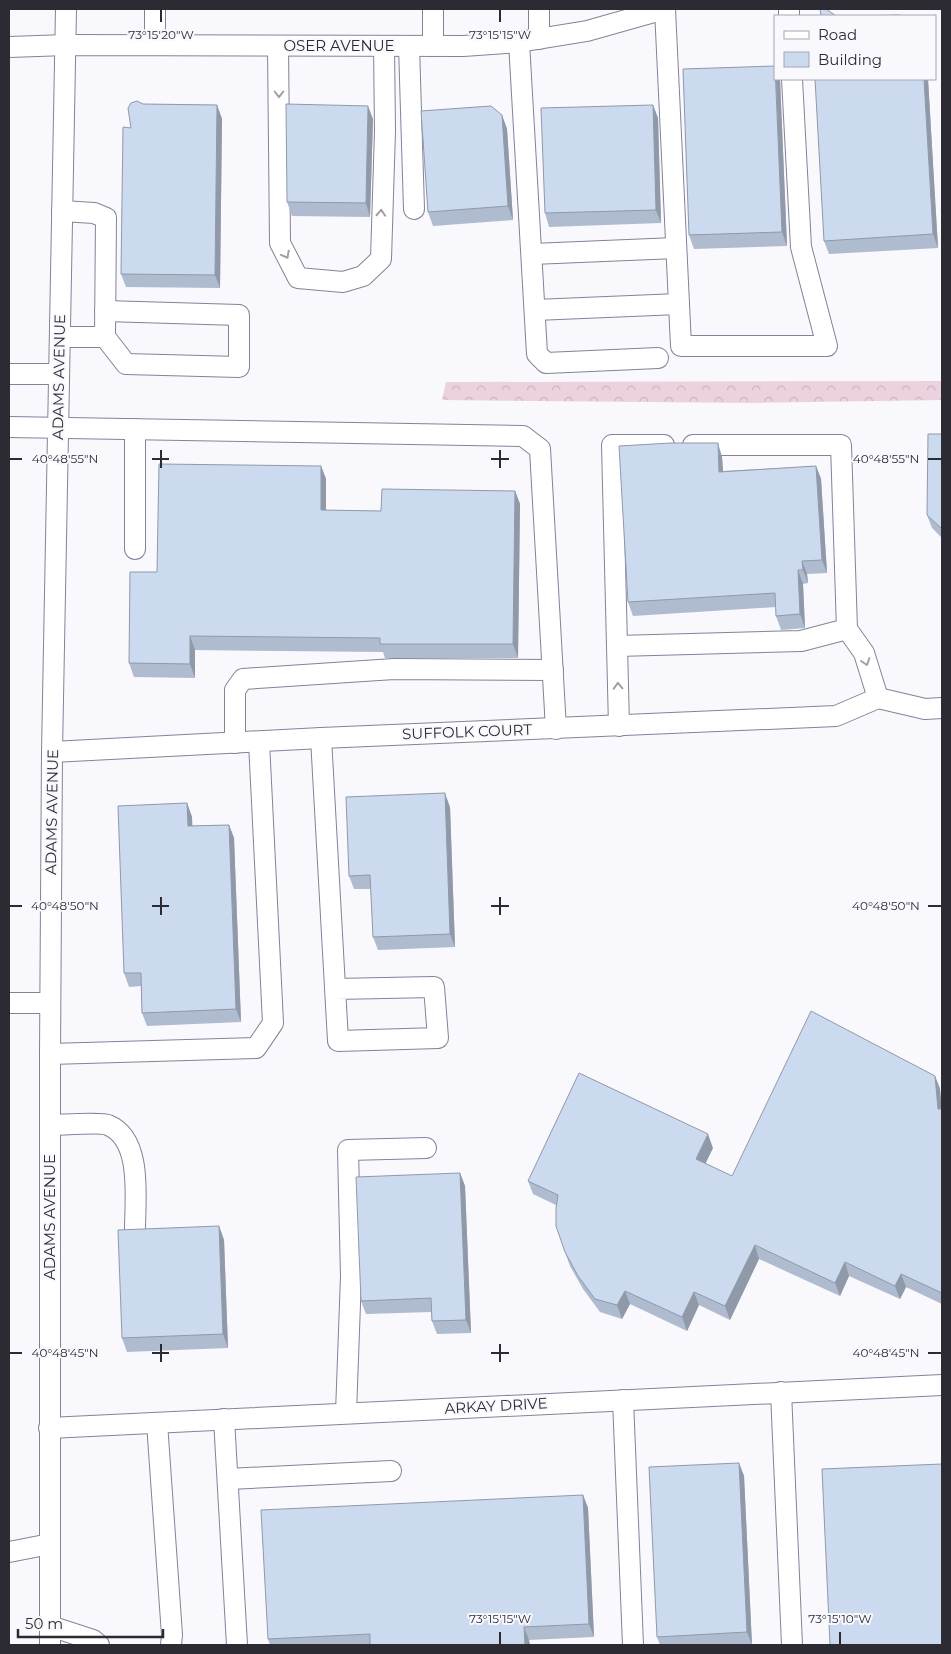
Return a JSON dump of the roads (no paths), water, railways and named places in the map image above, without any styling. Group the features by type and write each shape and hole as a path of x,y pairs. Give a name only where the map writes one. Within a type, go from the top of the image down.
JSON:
{"street":[{"name":"ADAMS AVENUE","path":"50,1636 52,752 66,9"},
{"path":"155,9 155,45"},
{"path":"432,9 433,46"},
{"path":"539,9 529,41 532,254 538,354 546,363 658,358"},
{"name":"OSER AVENUE","path":"9,47 66,45 463,46 529,41 587,31 626,15 665,9"},
{"path":"665,9 681,346 828,346 801,247 792,80"},
{"path":"278,46 280,243 298,278 343,282 363,276 380,259 385,131 384,46"},
{"path":"409,46 414,210"},
{"path":"62,211 94,213 106,218 105,311 105,337 126,364 239,368 239,315 105,311"},
{"path":"532,254 676,248"},
{"path":"535,310 679,304"},
{"path":"60,337 105,337"},
{"path":"9,374 60,374"},
{"path":"9,428 523,436 540,449 556,729"},
{"path":"135,429 135,549"},
{"path":"619,726 612,445 841,445 847,629 864,653 878,698 925,708 942,708"},
{"path":"617,646 801,641 847,629"},
{"path":"235,743 234,690 243,679 394,669 553,670"},
{"name":"SUFFOLK COURT","path":"52,752 321,738 836,716 878,698"},
{"path":"321,738 335,989 338,1041 438,1038 434,987 335,989"},
{"path":"50,1054 256,1048 273,1023 259,742"},
{"path":"9,1003 50,1003"},
{"path":"50,1125 107,1125 117,1131 130,1148 135,1169 135,1229"},
{"path":"346,1413 351,1276 348,1150 426,1148"},
{"name":"ARKAY DRIVE","path":"49,1428 942,1385"},
{"path":"781,1392 792,1645"},
{"path":"623,1400 633,1645"},
{"path":"224,1419 237,1645"},
{"path":"157,1423 172,1635 171,1645"},
{"path":"228,1479 390,1471"},
{"path":"9,1552 50,1544"},
{"path":"50,1636 93,1640 99,1645"}]}
